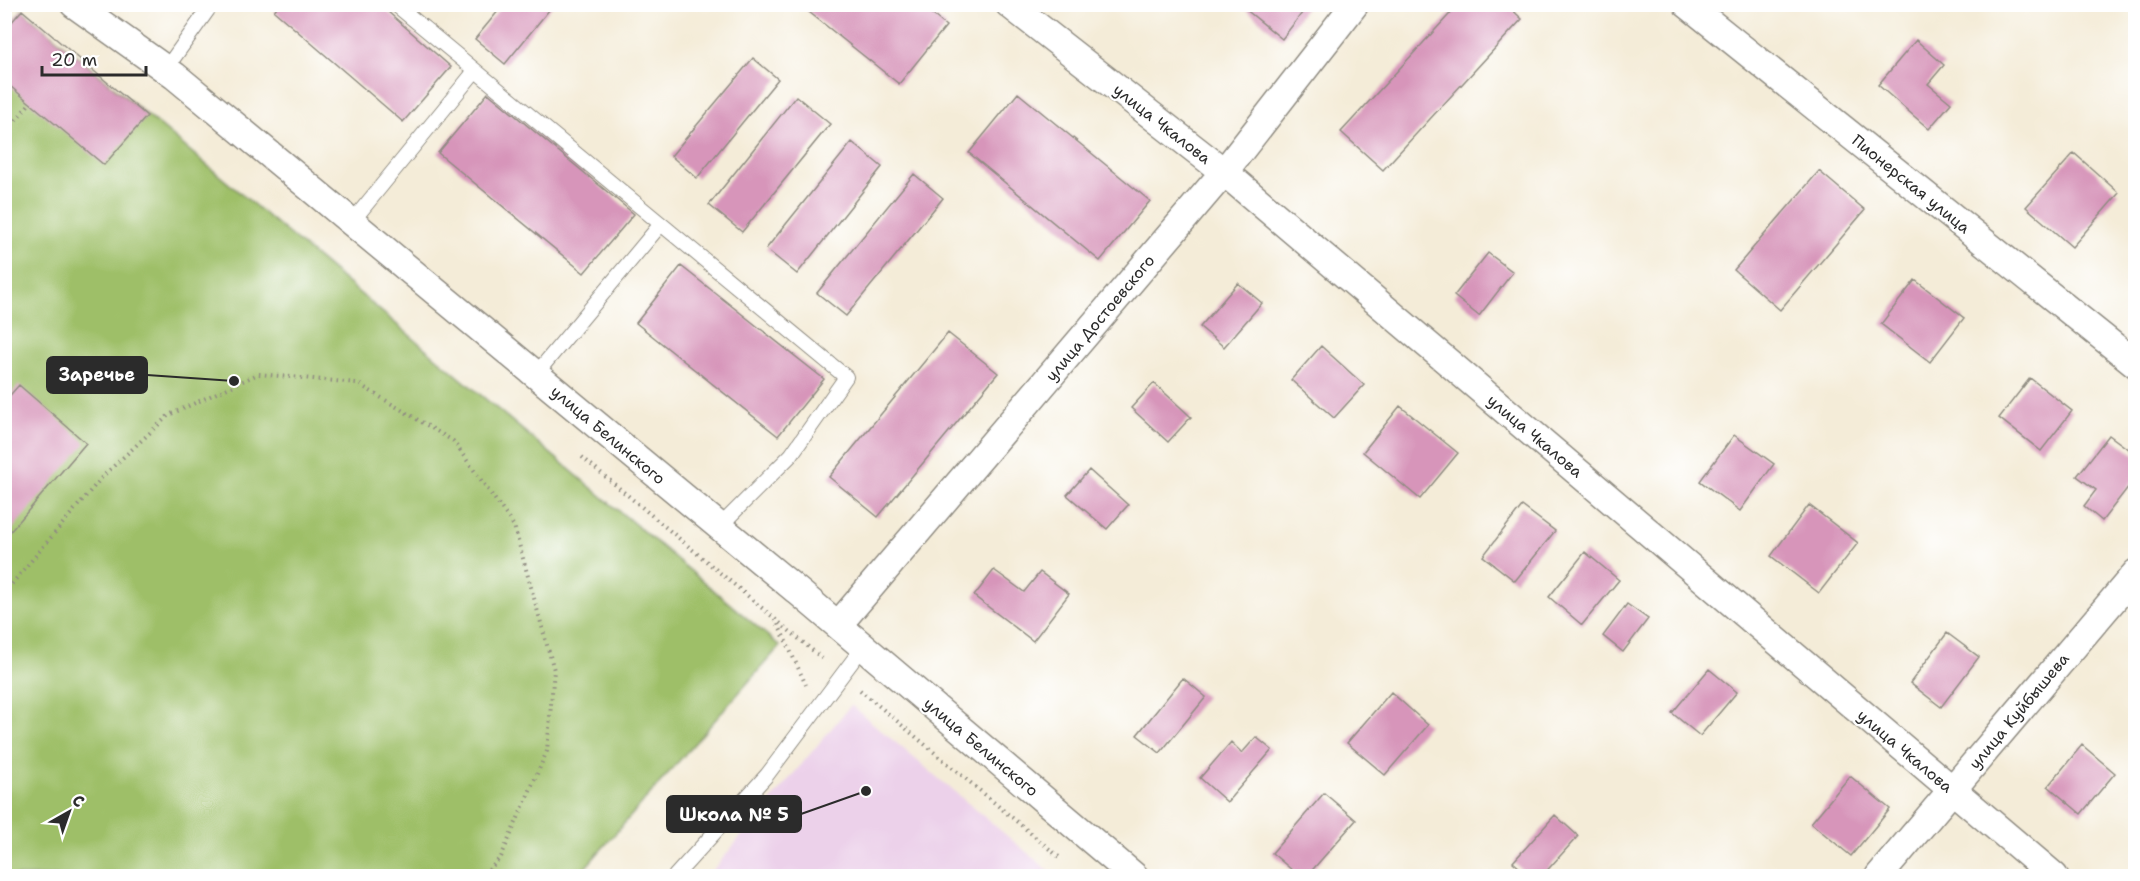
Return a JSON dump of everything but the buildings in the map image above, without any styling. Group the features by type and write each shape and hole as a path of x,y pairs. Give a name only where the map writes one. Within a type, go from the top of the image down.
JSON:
{"street":[{"name":"улица Белинского","path":"74,4 165,70 351,222 838,626 1134,876"},
{"name":"улица Чкалова","path":"1009,4 1224,172 2054,876"},
{"name":"улица Достоевского","path":"838,626 1224,172 1354,4"},
{"name":"Пионерская улица","path":"1687,4 2136,364"},
{"name":"улица Куйбышева","path":"1879,876 2136,573"}],"lane":[{"path":"165,70 212,4"},
{"path":"395,4 846,377 791,455 719,527"},
{"path":"351,222 475,71"},
{"path":"535,375 661,224"},
{"path":"675,876 767,775 863,647"}],"path":[{"path":"4,134 30,103"},
{"path":"4,593 103,476 169,415 258,374 357,383 453,441 514,526 554,670 547,751 501,857 483,876"},
{"path":"777,621 817,709"},
{"path":"842,676 1064,862"}],"shaded area":[{"path":"851,705 1055,876 708,876"}],"green space":[{"path":"22,10 780,646 578,876 5,876 4,32"}],"place":[{"name":"Заречье","path":"234,381"},
{"name":"Школа № 5","path":"866,791"}]}
